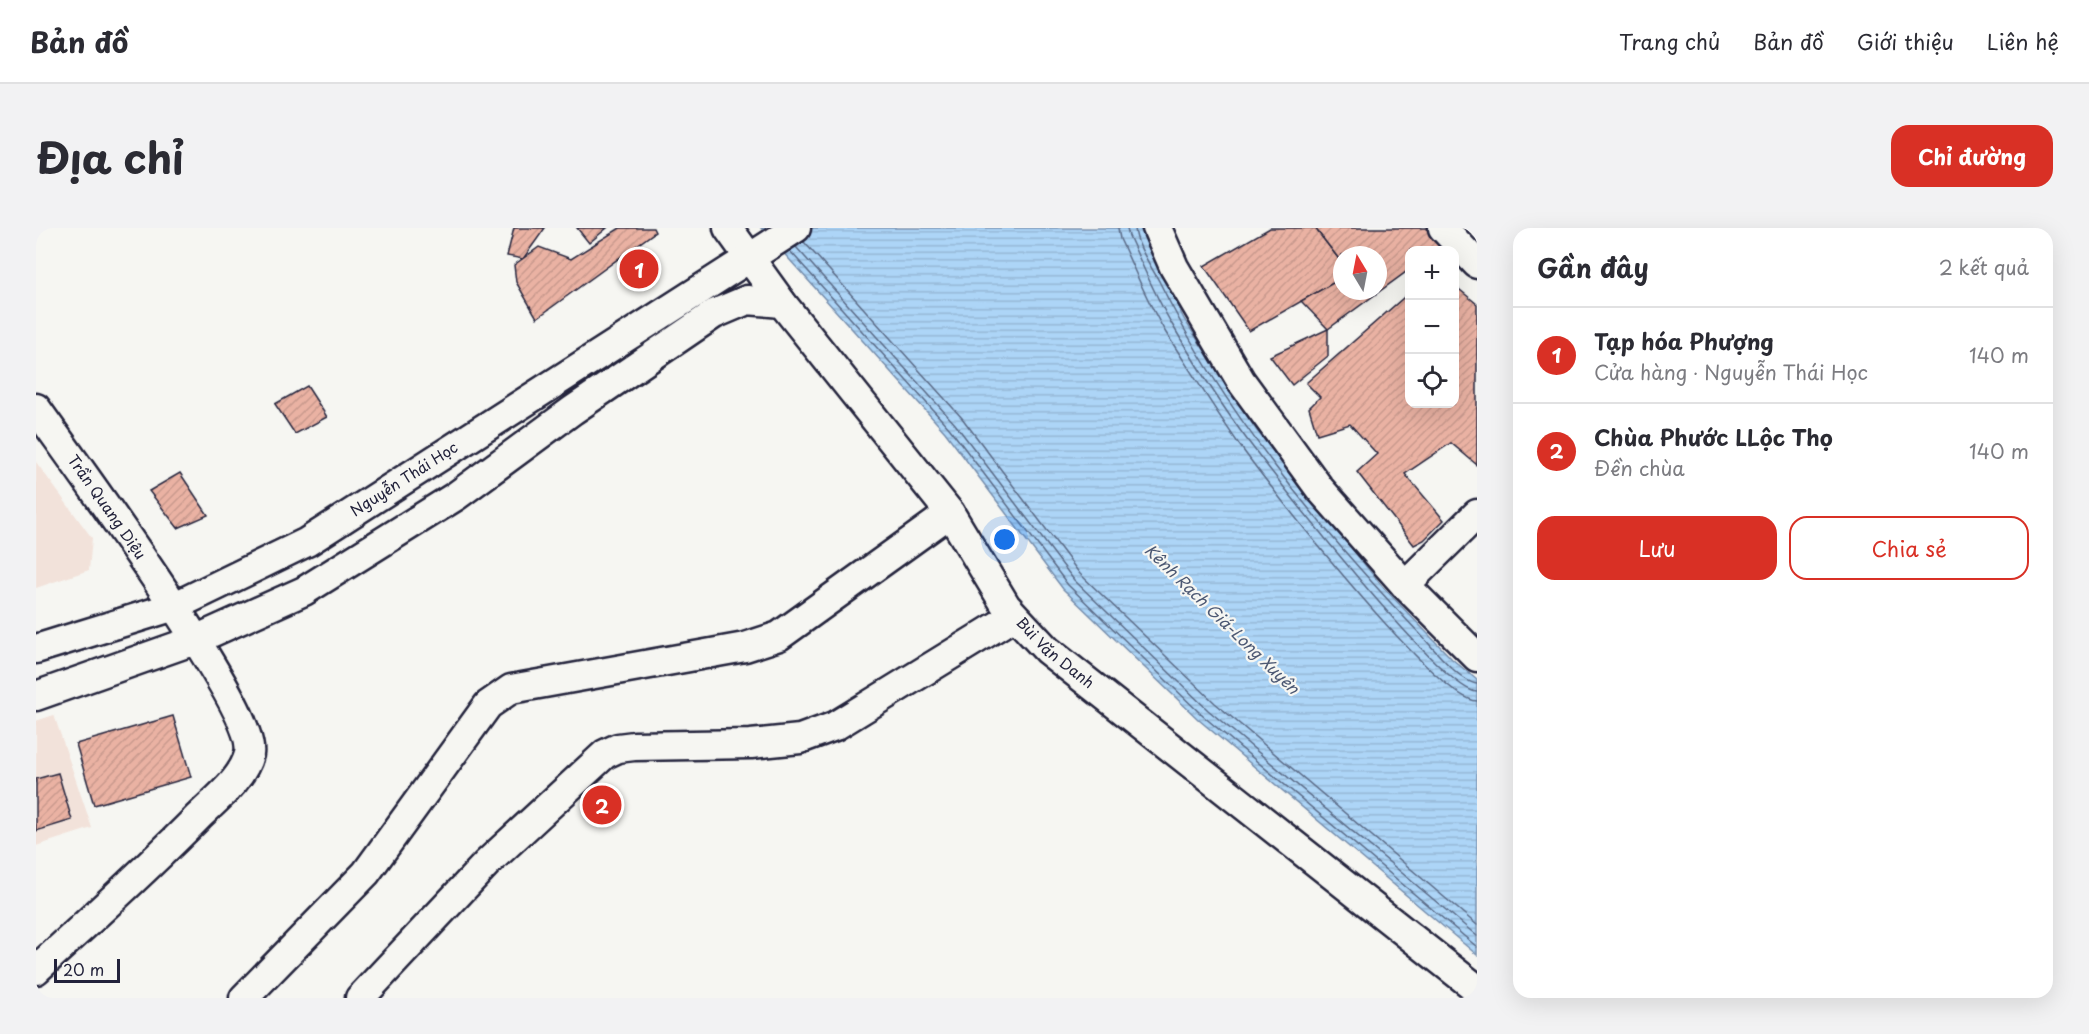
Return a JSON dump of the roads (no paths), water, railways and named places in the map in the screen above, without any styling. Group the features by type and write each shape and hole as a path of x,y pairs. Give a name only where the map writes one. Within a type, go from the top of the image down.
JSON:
{"street":[{"name":"Bùi Văn Danh","path":"728,228 782,303 952,517 1010,611 1047,650 1477,989"},
{"path":"1157,228 1179,276 1241,381 1320,489 1405,585 1477,657"},
{"path":"1443,228 1477,264"},
{"name":"Nguyễn Thái Học","path":"36,649 175,606 308,542 477,436 785,235"},
{"path":"36,696 195,640 304,591 456,496 573,410 714,314 747,300 782,303"},
{"name":"Trần Quang Diệu","path":"36,408 175,606 243,721 250,742 249,756 236,778 137,879 36,970"},
{"path":"1405,585 1477,514"},
{"path":"244,998 366,873 488,705 498,696 510,689 745,647 778,636 952,517"},
{"path":"360,998 487,863 605,754 618,748 634,746 751,744 800,739 835,726 1010,611"}],"water":[{"name":"Kênh Rạch Giá-Long Xuyên","path":"761,228 1140,228 1184,319 1257,431 1382,586 1452,659 1477,680 1477,955 1199,720 1063,589 945,432"}],"place":[{"name":"Tạp hóa Phượng","path":"639,269"},
{"name":"Chùa Phước LLộc Thọ","path":"602,805"}]}
